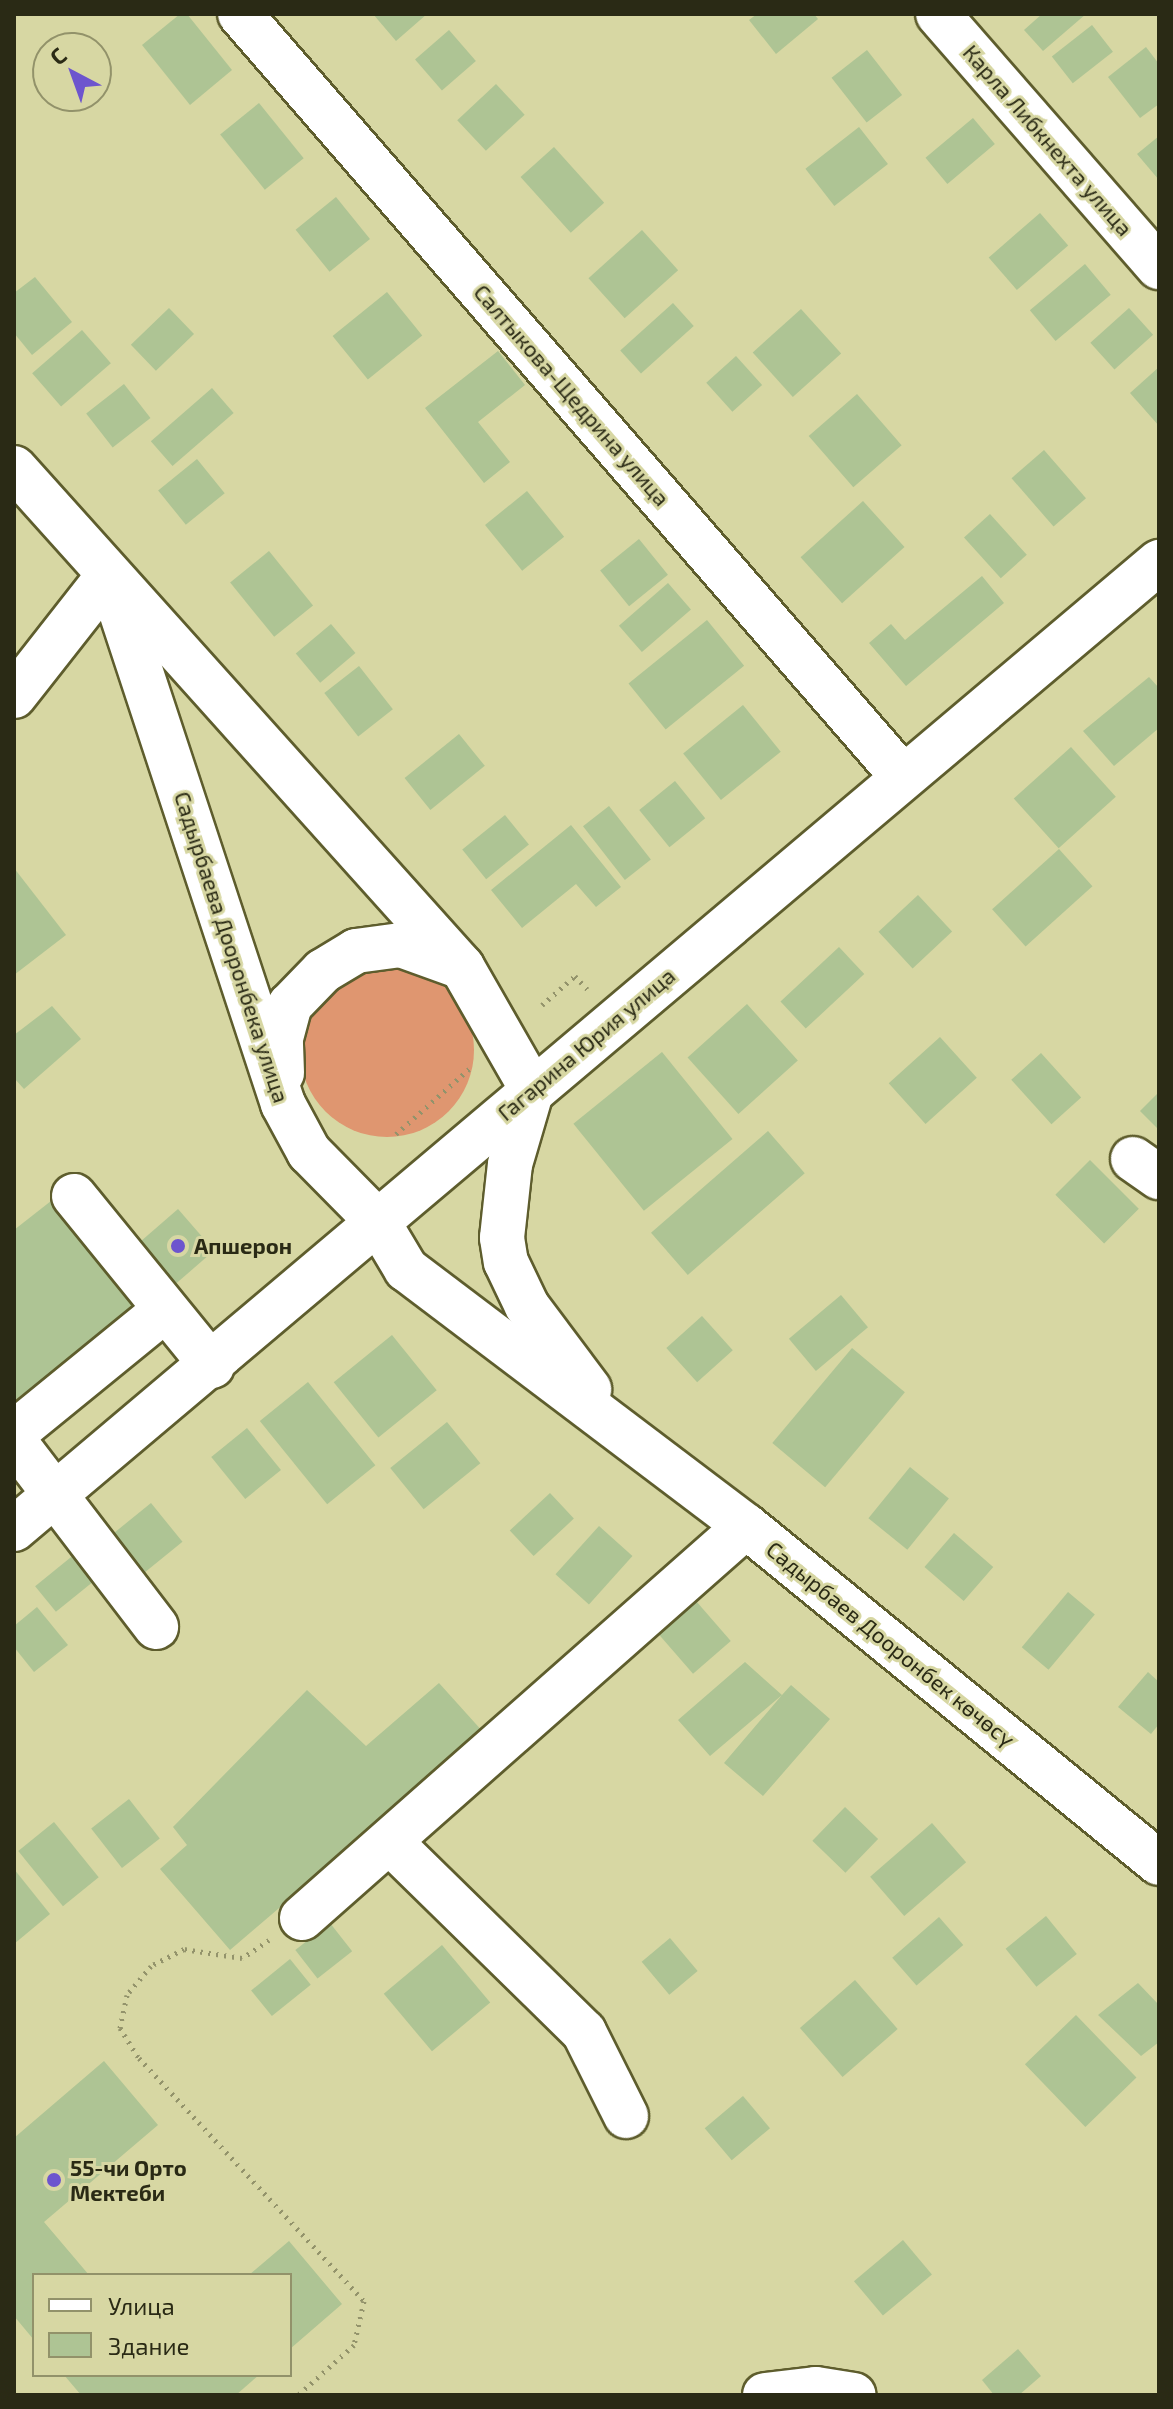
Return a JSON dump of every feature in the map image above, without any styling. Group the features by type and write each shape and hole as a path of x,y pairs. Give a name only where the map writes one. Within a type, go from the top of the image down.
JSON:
{"main road":[{"name":"Салтыкова-Щедрина улица","path":"240,14 903,777"},
{"name":"Карла Либкнехта улица","path":"938,14 1159,267"},
{"name":"Садырбаева Дооронбека улица","path":"14,468 462,967 532,1089"},
{"name":"Гагарина Юрия улица","path":"14,1529 212,1366 532,1089 1159,562"},
{"name":"Садырбаева Дооронбека улица","path":"109,575 283,1104 309,1152 378,1222 406,1269 619,1429"},
{"path":"14,696 109,575"},
{"path":"283,1104 281,1038 290,1005 323,971 356,951 401,945 462,967"},
{"path":"532,1089 510,1164 502,1238 506,1262 527,1306 619,1429"},
{"path":"74,1196 212,1366"},
{"path":"14,1433 165,1310"},
{"name":"Садырбаев Дооронбек көчөсү","path":"619,1429 746,1526 1159,1863"},
{"path":"14,1441 156,1627"},
{"path":"302,1918 391,1843 746,1526"},
{"path":"391,1843 584,2032 626,2116"},
{"path":"765,2395 816,2389 854,2395"}],"path":[{"path":"542,1005 575,976 587,989"},
{"path":"396,1134 469,1069"},
{"path":"298,2395 354,2345 364,2301 139,2058 120,2028 127,1995 151,1966 184,1949 242,1958 302,1918"}],"shaded area":[{"path":"387,963 420,970 449,988 467,1017 474,1050 467,1083 449,1112 420,1130 387,1137 354,1130 325,1112 307,1083 300,1050 307,1017 325,988 354,970"}],"building":[{"path":"180,14 187,14 232,70 190,105 142,45"},
{"path":"373,14 427,14 396,41"},
{"path":"757,14 814,14 818,19 776,54 749,20"},
{"path":"1042,14 1086,14 1043,51 1024,30"},
{"path":"1092,25 1113,52 1073,83 1052,56"},
{"path":"449,30 476,61 442,90 415,60"},
{"path":"1146,47 1159,64 1159,104 1140,118 1108,77"},
{"path":"867,50 902,95 867,123 832,78"},
{"path":"496,84 525,115 486,151 457,120"},
{"path":"259,103 304,158 265,190 220,134"},
{"path":"973,118 995,144 947,184 926,158"},
{"path":"859,127 888,164 834,206 805,169"},
{"path":"1159,136 1159,180 1137,154"},
{"path":"554,147 604,203 571,233 521,177"},
{"path":"336,197 370,239 330,272 296,230"},
{"path":"1040,213 1068,245 1017,290 989,258"},
{"path":"642,230 678,270 625,318 588,278"},
{"path":"1085,264 1111,295 1056,341 1030,310"},
{"path":"35,277 72,322 32,355 14,333 14,293"},
{"path":"387,292 422,336 368,380 333,336"},
{"path":"673,303 694,326 641,374 620,351"},
{"path":"169,308 194,334 156,371 131,345"},
{"path":"1129,308 1153,335 1114,370 1090,343"},
{"path":"801,309 841,354 793,397 753,352"},
{"path":"82,330 111,363 61,407 32,373"},
{"path":"498,351 525,385 478,422 510,462 484,483 425,408"},
{"path":"736,356 762,385 732,412 706,383"},
{"path":"1159,367 1159,426 1130,393"},
{"path":"124,384 150,418 113,447 86,414"},
{"path":"212,388 234,413 173,466 151,441"},
{"path":"857,394 902,445 853,487 809,436"},
{"path":"1044,450 1086,498 1054,527 1012,478"},
{"path":"197,459 225,493 186,525 158,490"},
{"path":"527,491 564,537 522,571 485,525"},
{"path":"863,501 904,547 842,603 801,557"},
{"path":"990,514 1027,555 1001,578 964,537"},
{"path":"639,539 668,575 629,606 600,570"},
{"path":"269,551 313,605 274,637 230,582"},
{"path":"982,576 1004,603 906,686 869,643 891,624 905,640"},
{"path":"668,583 691,609 642,652 619,626"},
{"path":"707,620 744,666 666,729 629,684"},
{"path":"331,624 355,653 320,683 296,654"},
{"path":"359,666 393,709 358,736 324,693"},
{"path":"1149,677 1159,688 1159,728 1114,766 1083,731"},
{"path":"743,705 781,752 721,800 683,753"},
{"path":"459,734 485,766 430,810 405,778"},
{"path":"1071,747 1116,797 1059,848 1014,799"},
{"path":"675,781 705,818 669,847 639,810"},
{"path":"609,806 651,860 625,880 583,826"},
{"path":"505,815 529,845 486,879 462,850"},
{"path":"571,825 621,887 596,907 576,884 522,928 491,890"},
{"path":"1059,849 1092,886 1026,946 992,909"},
{"path":"14,868 66,935 14,975"},
{"path":"918,895 952,932 913,968 879,932"},
{"path":"839,947 864,974 806,1029 780,1002"},
{"path":"747,1004 798,1060 738,1114 688,1058"},
{"path":"52,1006 81,1039 24,1089 14,1078 14,1035"},
{"path":"940,1037 977,1078 926,1124 889,1083"},
{"path":"662,1052 732,1139 644,1211 573,1124"},
{"path":"1041,1053 1081,1098 1051,1124 1011,1080"},
{"path":"1159,1092 1159,1130 1140,1111"},
{"path":"768,1131 805,1173 688,1275 651,1233"},
{"path":"1090,1160 1139,1209 1104,1243 1055,1195"},
{"path":"51,1201 135,1307 14,1401 14,1230"},
{"name":"Апшерон","path":"178,1209 214,1251 176,1283 140,1242"},
{"path":"841,1295 868,1327 816,1371 789,1339"},
{"path":"702,1316 733,1350 697,1382 666,1348"},
{"path":"392,1335 437,1390 378,1437 334,1382"},
{"path":"852,1348 905,1392 825,1487 772,1443"},
{"path":"308,1382 375,1465 327,1504 260,1421"},
{"path":"447,1422 480,1463 424,1509 390,1468"},
{"path":"247,1428 281,1470 245,1499 211,1457"},
{"path":"910,1467 949,1498 907,1550 868,1518"},
{"path":"550,1493 574,1519 534,1556 510,1531"},
{"path":"151,1503 182,1542 137,1579 105,1540"},
{"path":"599,1526 632,1556 589,1604 556,1574"},
{"path":"954,1533 993,1567 964,1601 924,1567"},
{"path":"81,1549 102,1575 56,1612 35,1586"},
{"path":"1068,1592 1095,1614 1049,1670 1022,1647"},
{"path":"696,1601 731,1641 693,1674 658,1634"},
{"path":"37,1607 68,1645 34,1672 14,1647 14,1626"},
{"path":"745,1662 782,1695 710,1756 678,1720"},
{"path":"1148,1672 1159,1682 1159,1724 1151,1734 1118,1707"},
{"path":"439,1683 484,1733 230,1950 160,1869 187,1845 173,1827 307,1690 366,1746"},
{"path":"791,1685 830,1719 763,1796 724,1763"},
{"path":"129,1799 160,1838 122,1868 91,1829"},
{"path":"845,1807 878,1839 845,1873 812,1841"},
{"path":"54,1822 99,1877 63,1906 18,1851"},
{"path":"932,1823 966,1862 904,1916 870,1877"},
{"path":"14,1869 50,1914 14,1944"},
{"path":"1046,1916 1077,1954 1036,1987 1006,1949"},
{"path":"939,1917 963,1945 916,1986 892,1958"},
{"path":"330,1923 352,1951 317,1978 295,1950"},
{"path":"670,1938 698,1971 669,1995 642,1962"},
{"path":"442,1945 490,2002 432,2051 384,1994"},
{"path":"290,1959 311,1985 272,2016 251,1990"},
{"path":"855,1980 898,2029 843,2077 800,2028"},
{"path":"1138,1983 1159,2005 1159,2042 1141,2056 1098,2015"},
{"path":"1076,2015 1136,2078 1085,2127 1025,2064"},
{"name":"55-чи Орто Мектеби","path":"104,2061 158,2125 44,2222 87,2273 32,2273 32,2338 14,2316 14,2138"},
{"path":"743,2096 770,2128 732,2160 705,2128"},
{"path":"903,2240 932,2274 883,2316 854,2281"},
{"path":"289,2241 342,2304 292,2347 292,2273 251,2273"},
{"path":"1018,2349 1041,2376 1019,2395 994,2395 982,2380"},
{"path":"66,2377 257,2377 236,2395 81,2395"}],"place":[{"name":"Апшерон","path":"178,1246"},
{"name":"55-чи Орто Мектеби","path":"54,2180"}]}
